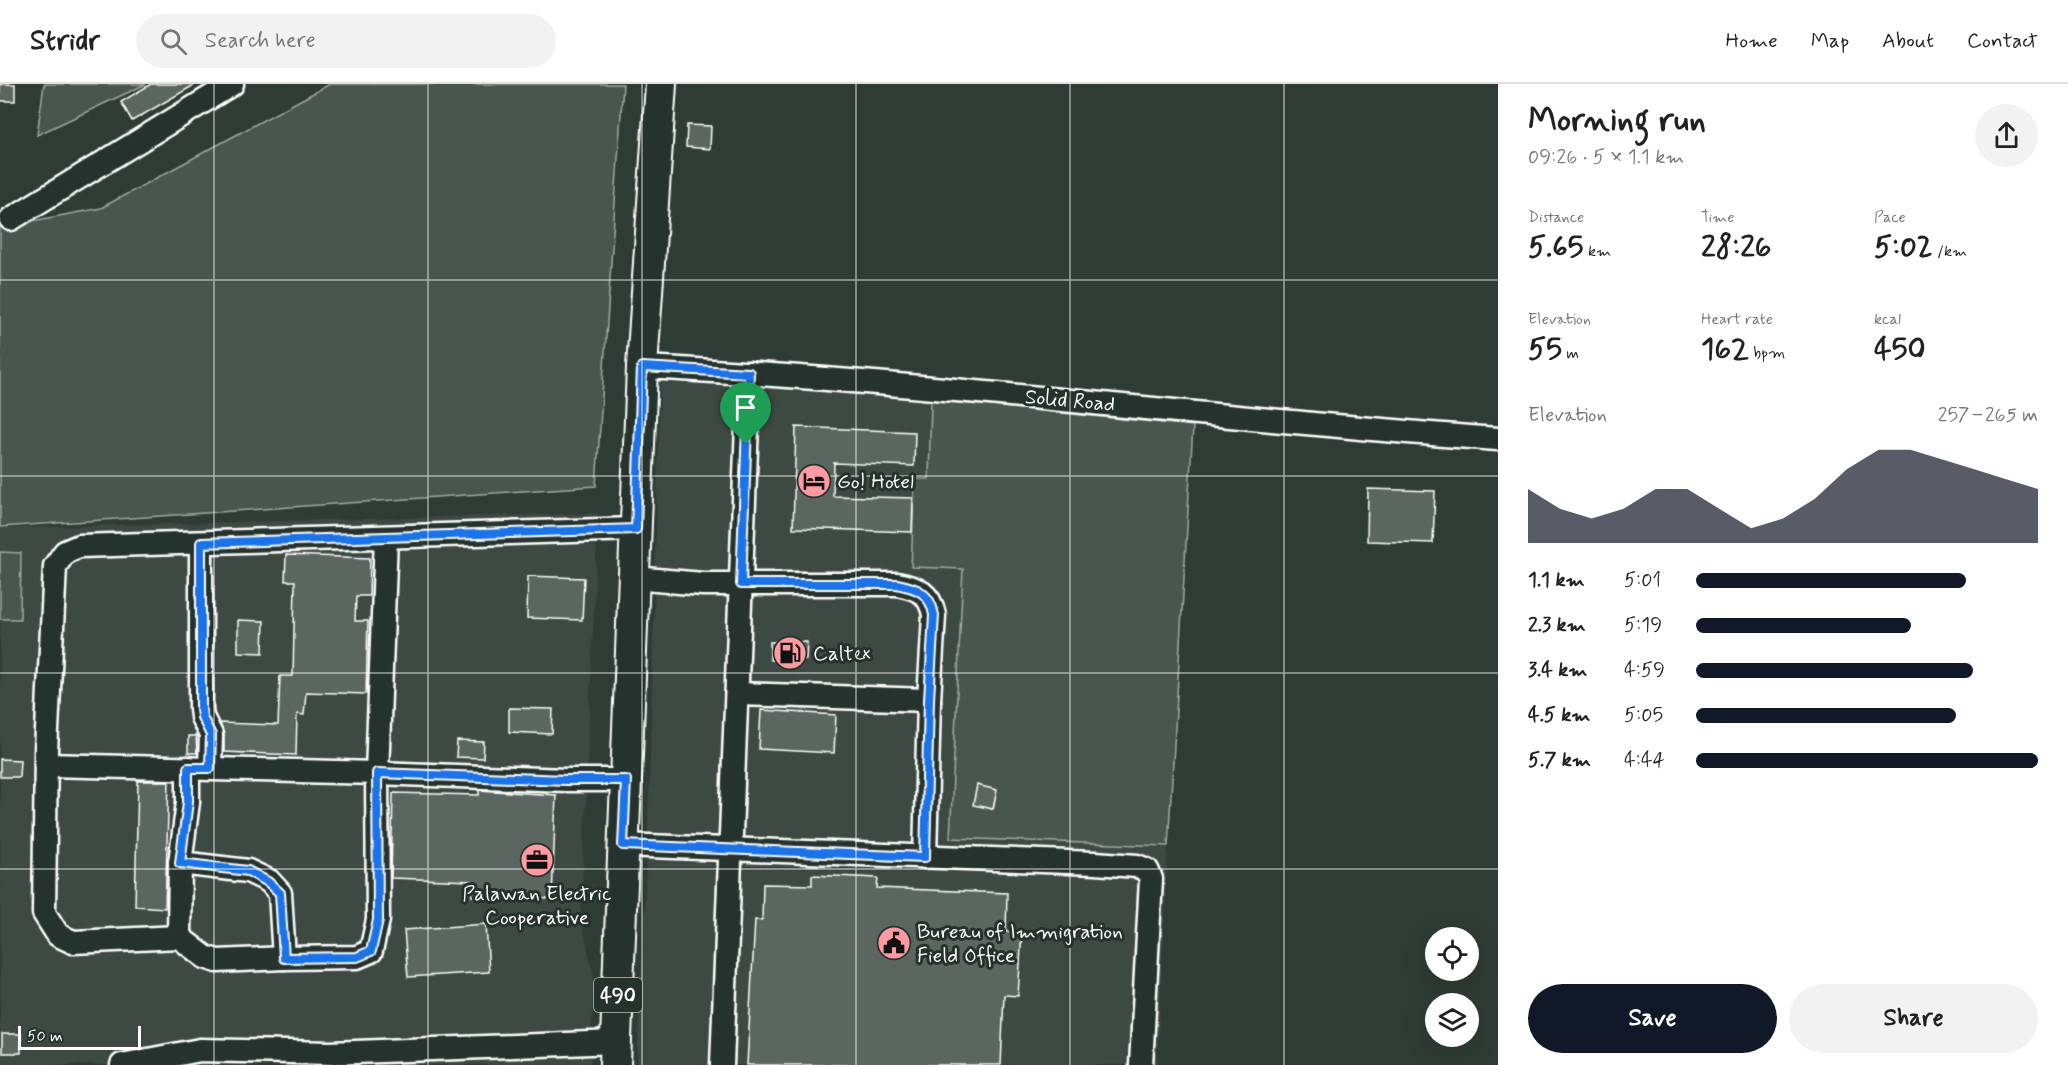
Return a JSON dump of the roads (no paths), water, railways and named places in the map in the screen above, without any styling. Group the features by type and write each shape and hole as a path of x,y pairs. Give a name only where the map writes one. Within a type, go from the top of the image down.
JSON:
{"main road":[{"name":"490","path":"616,1053 642,367 661,84"}],"street":[{"path":"11,219 232,84"},
{"name":"Solid Road","path":"642,367 749,373 1067,400 1397,432 1498,439"},
{"path":"722,1065 749,373"},
{"path":"386,537 377,773 378,920 371,951 357,957 210,960 179,938 73,942 58,935 44,913 46,765 55,566 65,552 79,546 636,529"},
{"path":"179,938 180,863 188,802 211,735 202,717 201,708 201,543"},
{"path":"633,578 741,584 897,584 914,587 924,594 932,603 934,615 929,700 925,857"},
{"path":"737,694 929,700"},
{"path":"46,765 626,780"},
{"path":"623,845 1095,863 1137,866 1147,870 1151,879 1141,1065"},
{"path":"180,863 248,871 268,882 280,893 284,958"},
{"path":"122,1065 200,1050 330,1053 616,1053"}],"place":[{"name":"Go! Hotel","path":"814,481"},
{"name":"Caltex","path":"790,653"},
{"name":"Palawan Electric Cooperative","path":"537,860"},
{"name":"Bureau of Immigration Field Office","path":"894,943"}]}
